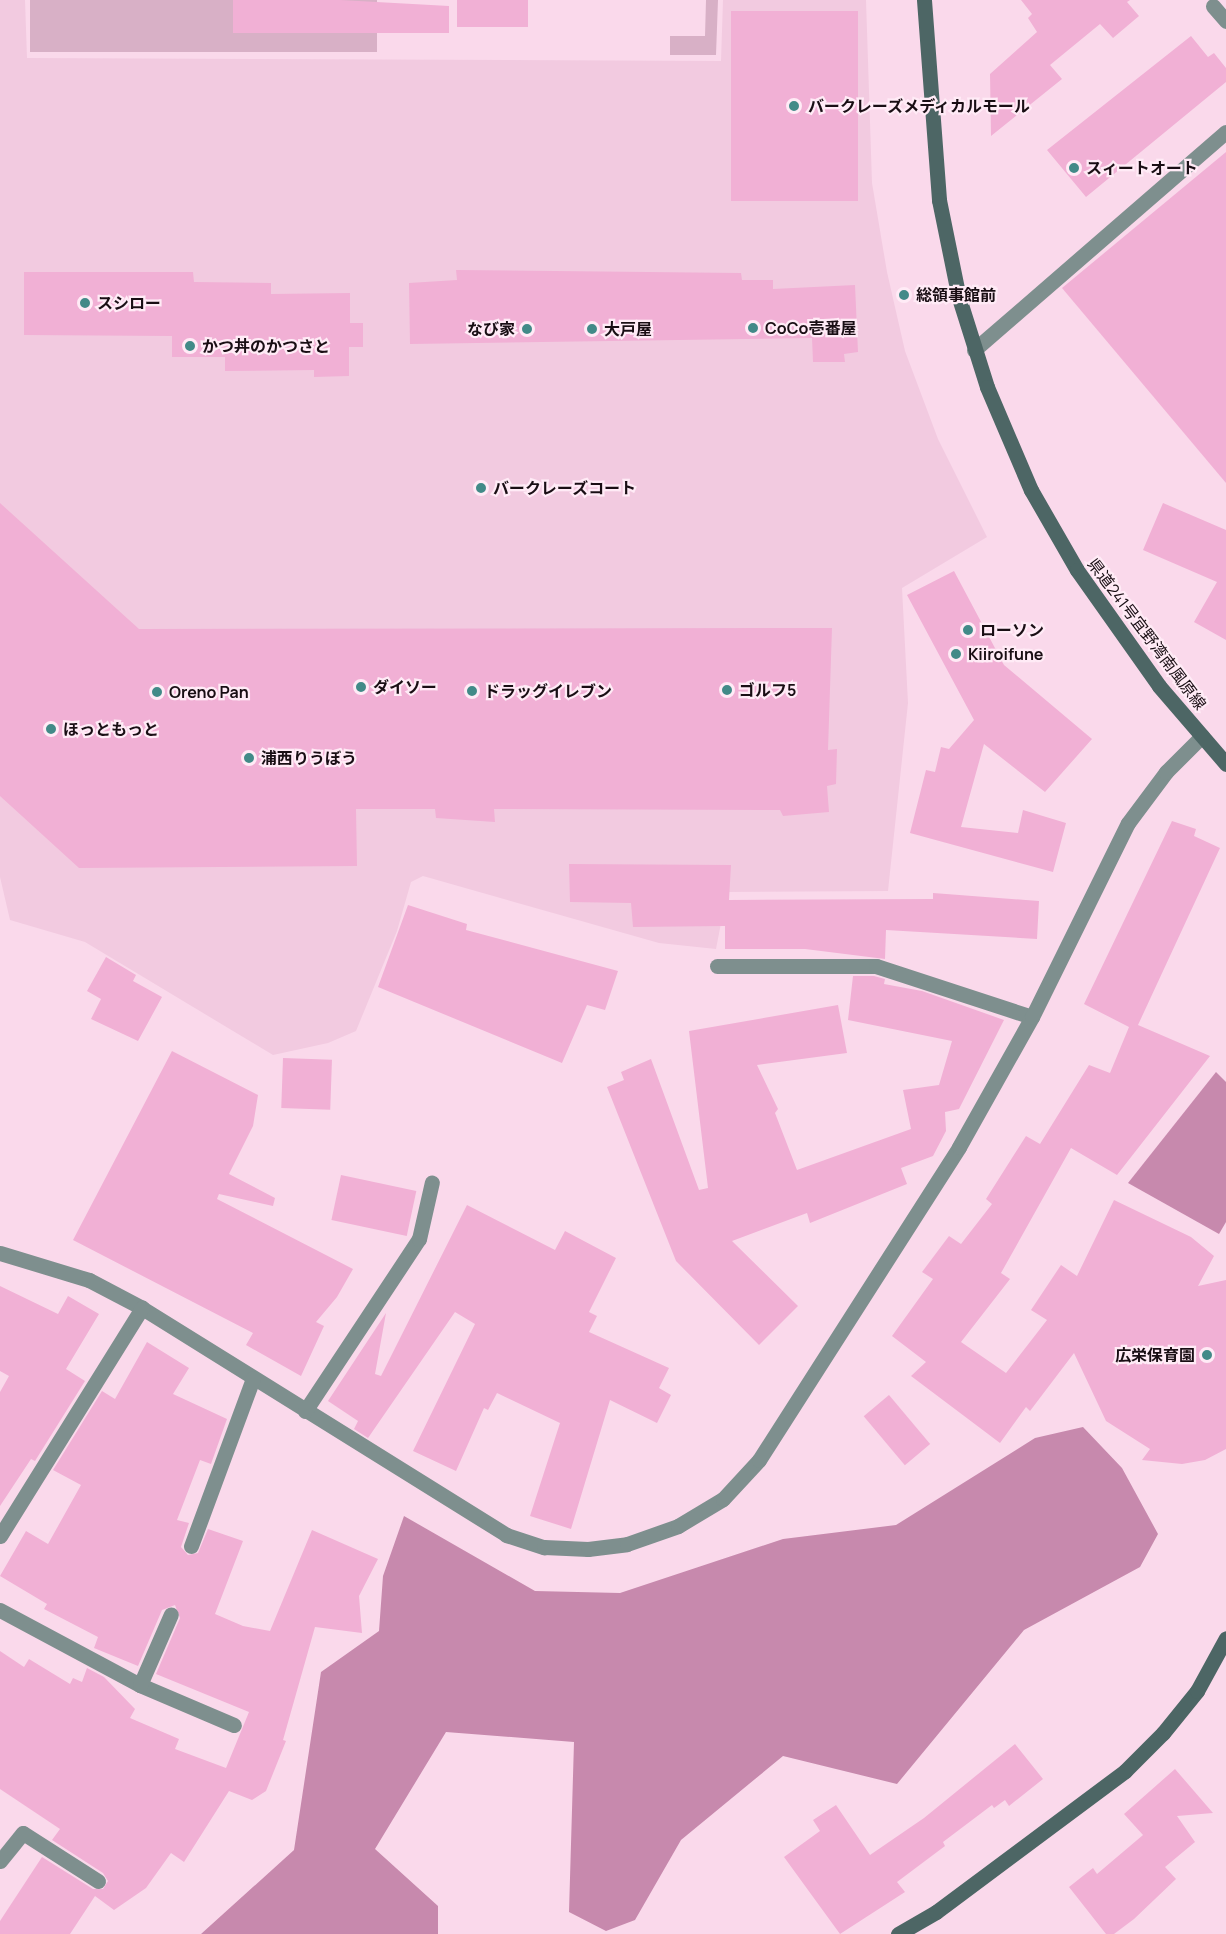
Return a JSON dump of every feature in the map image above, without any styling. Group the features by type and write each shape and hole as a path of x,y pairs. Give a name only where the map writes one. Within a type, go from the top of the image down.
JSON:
{"main road":[{"name":"県道241号宜野湾南風原線","path":"924,0 939,200 974,350 1012,450 1062,545 1103,610 1226,764"},
{"path":"898,1934 936,1912 1125,1771 1163,1733 1197,1691 1226,1638"}],"street":[{"path":"1213,6 1226,21"},
{"path":"974,350 1226,132"},
{"path":"0,1253 71,1273 142,1308 487,1526 526,1542 566,1549 606,1547 645,1539 694,1519 735,1489 759,1460 959,1147 1032,1017 1128,823 1166,772 1202,736"},
{"path":"717,966 876,966 1032,1017"},
{"path":"305,1411 419,1239 432,1182"},
{"path":"0,1536 142,1308"},
{"path":"191,1546 253,1378"},
{"path":"0,1611 140,1685 234,1725"},
{"path":"140,1685 171,1614"},
{"path":"0,1861 23,1833 98,1881"}],"shaded area":[{"name":"バークレーズコート","path":"0,0 25,0 27,58 721,61 723,0 866,0 872,183 887,272 905,351 938,439 987,537 902,588 908,703 888,891 727,892 716,949 659,943 423,876 411,882 397,931 356,1031 328,1043 273,1055 85,942 10,920 0,877"},
{"path":"30,0 377,0 377,52 30,52"},
{"path":"706,0 718,0 716,55 670,55 670,36 705,36"},
{"path":"1216,1072 1226,1082 1226,1222 1219,1234 1128,1183"},
{"path":"1083,1427 1122,1468 1158,1534 1140,1567 1024,1630 897,1784 783,1756 681,1840 635,1920 606,1931 569,1912 574,1742 446,1732 375,1849 438,1906 438,1934 201,1934 294,1850 321,1672 379,1631 383,1576 404,1516 535,1591 620,1593 783,1539 896,1525 1035,1438"}],"building":[{"path":"233,0 340,0 449,6 449,33 233,33"},
{"path":"457,0 528,0 528,27 457,27"},
{"path":"1021,0 1130,0 1127,2 1139,16 1113,38 1100,24 1050,65 1062,79 991,136 990,74 1037,32 1028,18 1032,14"},
{"name":"バークレーズメディカルモール","path":"731,11 858,11 858,201 731,201"},
{"path":"1191,36 1208,57 1214,53 1226,68 1226,82 1086,197 1047,150"},
{"path":"1226,152 1226,483 1062,288"},
{"path":"456,270 741,273 742,280 773,280 773,289 855,285 858,352 844,354 845,362 813,362 812,338 410,344 409,283 457,280"},
{"path":"24,272 193,272 194,282 271,283 271,294 350,293 350,323 363,323 363,347 349,347 349,376 314,377 314,370 225,371 225,357 172,357 172,336 24,335"},
{"path":"0,503 139,629 832,628 828,750 837,749 836,784 827,786 829,812 783,816 780,810 494,809 495,822 436,818 435,809 356,809 357,866 79,868 0,796"},
{"path":"1163,503 1226,530 1226,640 1194,622 1217,582 1143,550"},
{"path":"954,571 1004,665 1092,739 1045,792 984,744 961,827 1018,833 1023,810 1066,823 1053,872 910,833 926,770 935,772 941,747 949,749 974,720 907,595"},
{"path":"1172,821 1196,829 1194,836 1220,848 1138,1025 1210,1056 1117,1175 1071,1148 1001,1273 1010,1279 961,1342 1006,1373 1047,1320 1031,1310 1061,1265 1077,1276 1114,1200 1191,1237 1214,1256 1198,1286 1226,1280 1226,1449 1205,1460 1182,1464 1142,1460 1150,1449 1106,1421 1074,1353 1030,1411 1026,1407 1000,1443 911,1376 926,1362 892,1336 933,1279 922,1272 949,1236 961,1244 992,1204 986,1199 1026,1136 1040,1144 1089,1065 1110,1073 1129,1027 1084,1004"},
{"path":"569,864 731,865 729,900 933,899 933,893 1039,901 1037,939 886,930 885,959 805,949 725,949 725,926 633,927 631,903 570,902"},
{"path":"408,905 467,924 466,930 618,971 605,1010 587,1005 562,1063 378,987"},
{"path":"106,957 136,975 133,981 162,997 138,1041 91,1019 101,999 87,991"},
{"path":"853,976 874,976 885,979 884,984 922,991 1004,1020 959,1109 945,1112 946,1131 933,1156 901,1168 907,1184 810,1223 807,1213 732,1241 798,1306 759,1345 676,1261 607,1087 624,1080 621,1072 651,1059 699,1190 708,1188 689,1031 838,1005 847,1053 757,1065 778,1109 775,1113 797,1170 911,1129 903,1090 939,1085 952,1041 848,1020"},
{"path":"172,1051 258,1095 253,1126 229,1174 275,1198 273,1206 219,1194 217,1199 353,1269 337,1297 316,1322 324,1326 301,1376 246,1345 253,1333 73,1240"},
{"path":"283,1058 332,1060 330,1110 281,1108"},
{"path":"341,1175 416,1191 407,1236 331,1220"},
{"path":"467,1205 555,1250 565,1231 616,1258 589,1312 597,1316 589,1332 669,1368 659,1388 671,1395 657,1423 610,1400 571,1529 530,1516 560,1423 497,1393 488,1410 484,1408 456,1471 413,1451 475,1324 455,1312 368,1438 354,1429 358,1421 328,1401 386,1313 375,1374 381,1376"},
{"path":"0,1286 58,1314 68,1296 99,1314 66,1369 85,1381 35,1461 31,1459 0,1506 0,1392 9,1376 0,1371"},
{"path":"147,1342 189,1368 173,1394 227,1419 211,1464 200,1460 177,1520 189,1523 181,1547 188,1555 198,1553 208,1529 243,1541 215,1614 243,1626 270,1631 312,1530 378,1559 359,1596 362,1633 315,1627 283,1740 286,1741 266,1791 252,1800 229,1791 184,1862 171,1853 146,1888 114,1910 95,1896 70,1934 0,1934 0,1921 42,1857 93,1889 103,1889 108,1881 103,1873 52,1840 60,1829 0,1789 0,1651 24,1667 29,1659 70,1684 73,1678 82,1682 87,1668 104,1677 135,1709 130,1718 179,1739 175,1749 226,1768 249,1712 156,1674 180,1618 175,1605 162,1610 138,1666 94,1648 98,1637 44,1609 47,1604 0,1576 26,1531 48,1544 81,1485 53,1470 102,1391 115,1399"},
{"path":"889,1395 930,1444 905,1465 864,1416"},
{"path":"1015,1744 1043,1779 1009,1806 1005,1800 994,1808 992,1805 943,1842 945,1846 897,1882 905,1892 840,1934 784,1857 820,1831 813,1820 836,1805 870,1855 924,1818"},
{"path":"1175,1769 1213,1813 1177,1816 1195,1842 1165,1867 1176,1879 1134,1919 1114,1934 1106,1934 1069,1887 1093,1868 1097,1874 1143,1835 1124,1814"}],"place":[{"name":"バークレーズメディカルモール","path":"794,106"},
{"name":"スィートオート","path":"1074,168"},
{"name":"総領事館前","path":"904,295"},
{"name":"スシロー","path":"85,303"},
{"name":"CoCo壱番屋","path":"753,328"},
{"name":"なび家","path":"527,329"},
{"name":"大戸屋","path":"592,329"},
{"name":"かつ丼のかつさと","path":"190,346"},
{"name":"バークレーズコート","path":"481,488"},
{"name":"ローソン","path":"968,630"},
{"name":"Kiiroifune","path":"956,654"},
{"name":"ダイソー","path":"361,687"},
{"name":"ゴルフ5","path":"727,690"},
{"name":"ドラッグイレブン","path":"472,691"},
{"name":"Oreno Pan","path":"157,692"},
{"name":"ほっともっと","path":"51,729"},
{"name":"浦西りうぼう","path":"249,758"},
{"name":"広栄保育園","path":"1207,1355"}]}
